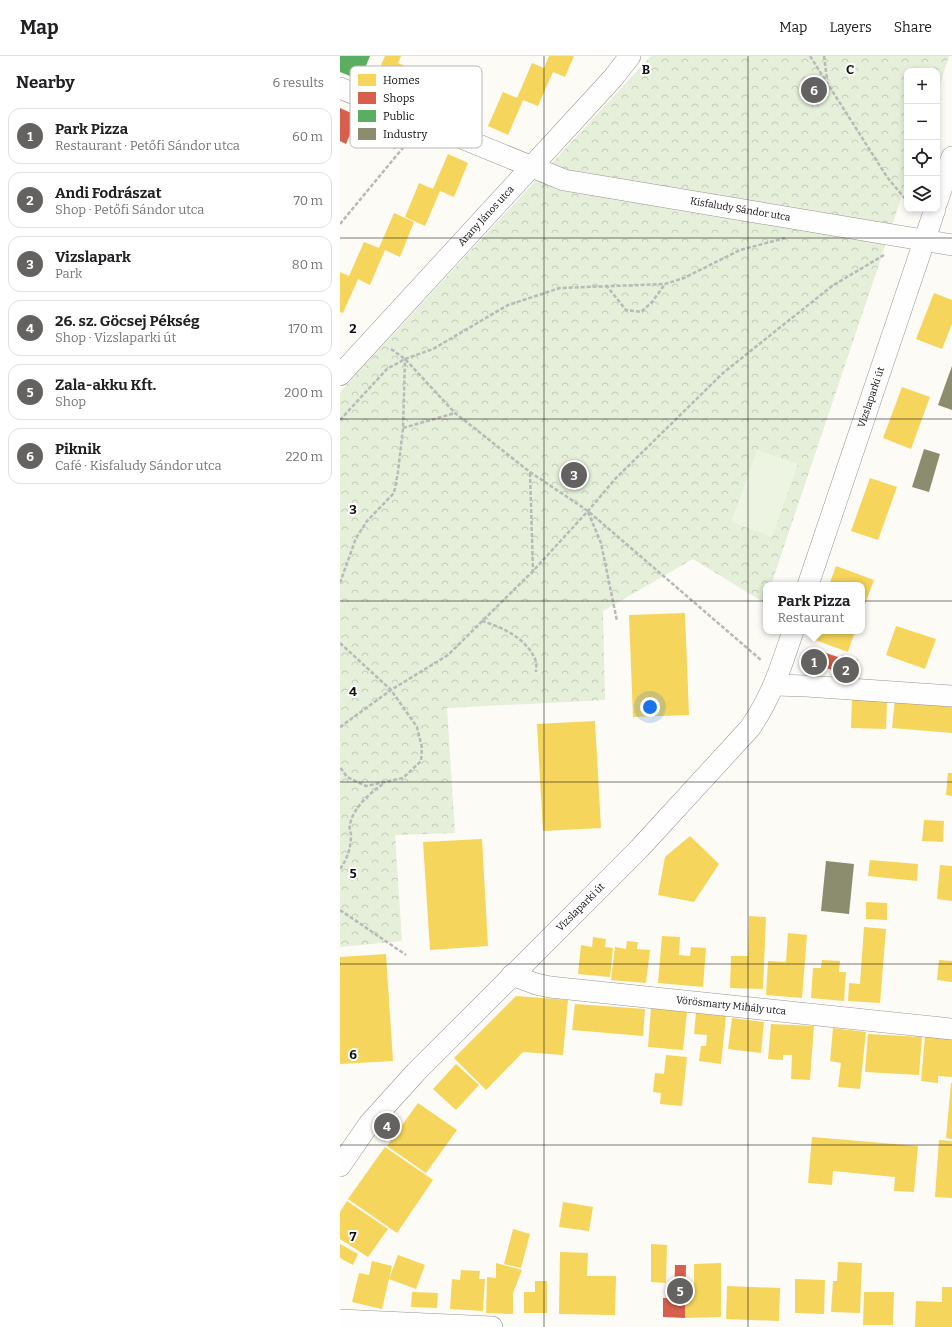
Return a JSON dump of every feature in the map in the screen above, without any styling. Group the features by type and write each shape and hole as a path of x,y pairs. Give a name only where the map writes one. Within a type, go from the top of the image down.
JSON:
{"street":[{"name":"Arany János utca","path":"340,375 348,354 531,166 609,83 630,56"},
{"name":"Kisfaludy Sándor utca","path":"340,88 350,92"},
{"name":"Kisfaludy Sándor utca","path":"482,146 564,180 952,245"},
{"path":"940,193 952,157"},
{"name":"Vizslaparki út","path":"809,582 934,212"},
{"name":"Vizslaparki út","path":"340,1166 369,1124 416,1072 639,849 750,728 763,709 777,680 792,634"},
{"path":"777,680 806,686 952,696"},
{"name":"Vörösmarty Mihály utca","path":"512,975 536,984 550,987 952,1029"},
{"path":"340,1320 492,1327"}],"path":[{"path":"810,56 888,177 904,198"},
{"path":"824,56 828,82"},
{"path":"340,224 403,148"},
{"path":"340,420 387,369 405,359 433,349 508,305 560,288 606,284 665,284 684,278 740,250 789,237"},
{"path":"340,727 391,690 448,654 533,571 615,479 723,373 832,286 886,253"},
{"path":"606,284 626,310 641,312 652,302 665,284"},
{"path":"405,359 455,413 530,472 588,511 777,680"},
{"path":"340,583 356,538 367,521 394,493 403,428 405,359"},
{"path":"403,428 455,413"},
{"path":"530,472 533,571"},
{"path":"588,511 601,542 617,621"},
{"path":"482,621 504,628 522,642 536,660 536,672"},
{"path":"340,643 391,690 417,727 422,748 421,761 403,778 385,782 366,786 348,777 340,766"},
{"path":"340,869 348,857 350,846 349,826 352,819 366,796 385,782"},
{"path":"340,910 406,955"}],"green space":[{"path":"651,56 949,56 940,84 940,68 904,68 904,190 772,582 763,582 763,602 693,559 603,611 605,700 447,708 455,833 395,835 402,941 340,947 340,392"},
{"path":"757,450 798,464 772,537 731,522"}],"building: Homes":[{"path":"385,56 401,56 398,63 405,66 381,66"},
{"path":"549,56 574,56 565,77 553,72 538,106 523,100 508,135 488,126 503,92 517,98 532,63 544,68"},
{"path":"448,154 468,163 454,197 440,191 425,226 405,217 419,183 433,189"},
{"path":"394,213 414,222 400,257 385,250 370,285 358,279 343,313 340,312 340,272 349,276 364,242 379,248"},
{"path":"934,293 952,300 952,324 942,349 916,339"},
{"path":"902,387 930,397 911,449 883,438"},
{"path":"870,478 897,487 878,540 851,531"},
{"path":"836,566 874,580 865,604 865,582 830,582"},
{"path":"685,613 689,715 633,717 629,615"},
{"path":"896,626 936,639 925,669 886,655"},
{"path":"811,634 854,634 848,652 810,638"},
{"path":"852,699 887,701 886,729 851,728"},
{"path":"895,700 952,705 952,733 892,728"},
{"path":"595,721 601,828 543,831 537,724"},
{"path":"948,773 952,773 952,796 946,795"},
{"path":"924,820 944,821 943,842 922,841"},
{"path":"690,836 719,864 694,902 658,895 665,857"},
{"path":"482,839 488,946 430,950 423,842"},
{"path":"870,860 918,864 917,881 868,876"},
{"path":"940,865 952,866 952,901 937,899"},
{"path":"866,902 887,903 887,920 866,919"},
{"path":"749,916 766,917 763,989 730,988 731,956 748,956"},
{"path":"864,927 886,929 880,1003 848,1001 849,983 860,984"},
{"path":"788,933 807,935 802,998 766,995 768,961 786,962"},
{"path":"662,936 680,937 679,955 690,956 691,947 706,948 703,987 658,983"},
{"path":"593,937 606,939 605,947 613,948 610,977 578,974 581,945 592,947"},
{"path":"627,941 638,942 637,949 650,950 646,983 611,980 615,947 626,949"},
{"path":"386,954 393,1061 340,1064 340,957"},
{"path":"822,960 840,961 839,972 846,972 844,1001 811,998 813,968 821,968"},
{"path":"939,960 952,961 952,982 937,980"},
{"path":"516,996 568,1000 563,1055 523,1052 486,1090 454,1058"},
{"path":"575,1004 645,1009 643,1036 572,1030"},
{"path":"651,1008 687,1012 683,1050 648,1047"},
{"path":"696,1013 726,1016 721,1064 699,1061 701,1046 706,1046 707,1035 694,1034"},
{"path":"732,1018 764,1022 761,1053 728,1049"},
{"path":"771,1024 814,1026 810,1080 791,1079 792,1055 783,1055 783,1060 768,1059"},
{"path":"833,1028 866,1032 860,1089 838,1087 841,1063 830,1061"},
{"path":"868,1034 922,1037 919,1075 865,1072"},
{"path":"925,1036 952,1039 952,1077 938,1076 938,1083 921,1081"},
{"path":"666,1055 687,1057 682,1106 660,1104 661,1093 653,1092 655,1073 664,1074"},
{"path":"456,1064 479,1085 456,1110 433,1089"},
{"path":"952,1083 952,1139 946,1138"},
{"path":"418,1103 457,1130 426,1173 387,1146"},
{"path":"812,1137 918,1146 914,1192 894,1191 895,1177 833,1171 832,1185 808,1183"},
{"path":"939,1140 952,1141 952,1198 935,1197"},
{"path":"385,1147 433,1180 397,1233 348,1199"},
{"path":"347,1201 388,1229 368,1257 340,1239 340,1212"},
{"path":"563,1202 593,1207 589,1231 559,1227"},
{"path":"513,1229 530,1234 521,1268 504,1264"},
{"path":"340,1244 358,1254 353,1265 340,1258"},
{"path":"651,1244 667,1245 666,1283 651,1282"},
{"path":"560,1252 588,1253 587,1276 616,1276 615,1315 559,1314"},
{"path":"398,1255 425,1265 416,1289 389,1279"},
{"path":"372,1261 392,1266 382,1309 352,1302 359,1273 369,1275"},
{"path":"838,1262 862,1263 860,1313 831,1312 833,1281 837,1281"},
{"path":"496,1263 522,1270 513,1293 513,1314 486,1313 487,1277 496,1278"},
{"path":"721,1263 721,1317 685,1318 686,1285 694,1285 694,1264"},
{"path":"461,1270 480,1271 479,1279 485,1279 483,1311 450,1309 452,1279 460,1280"},
{"path":"795,1279 825,1280 824,1314 795,1313"},
{"path":"535,1281 547,1281 547,1313 524,1313 524,1292 535,1292"},
{"path":"727,1286 780,1288 779,1321 726,1319"},
{"path":"942,1287 952,1287 952,1327 915,1327 916,1301 942,1302"},
{"path":"412,1292 438,1293 437,1308 411,1307"},
{"path":"864,1292 894,1292 893,1325 863,1325"}],"building: Shops":[{"path":"340,108 350,112 350,135 346,144 340,141"},
{"path":"811,648 841,658 842,655 858,660 853,675 806,663"},
{"path":"675,1265 686,1265 685,1318 663,1317 663,1298 674,1298"}],"building: Public":[{"path":"340,56 370,56 366,66 350,66 350,76 340,72"}],"building: Industry":[{"path":"952,366 952,410 938,405"},
{"path":"924,449 940,454 929,492 912,487"},
{"path":"826,861 854,864 849,914 821,911"}],"place":[{"name":"Piknik","path":"814,90"},
{"name":"Vizslapark","path":"574,475"},
{"name":"Park Pizza","path":"814,662"},
{"name":"Andi Fodrászat","path":"846,670"},
{"name":"26. sz. Göcsej Pékség","path":"387,1126"},
{"name":"Zala-akku Kft.","path":"680,1291"}]}
